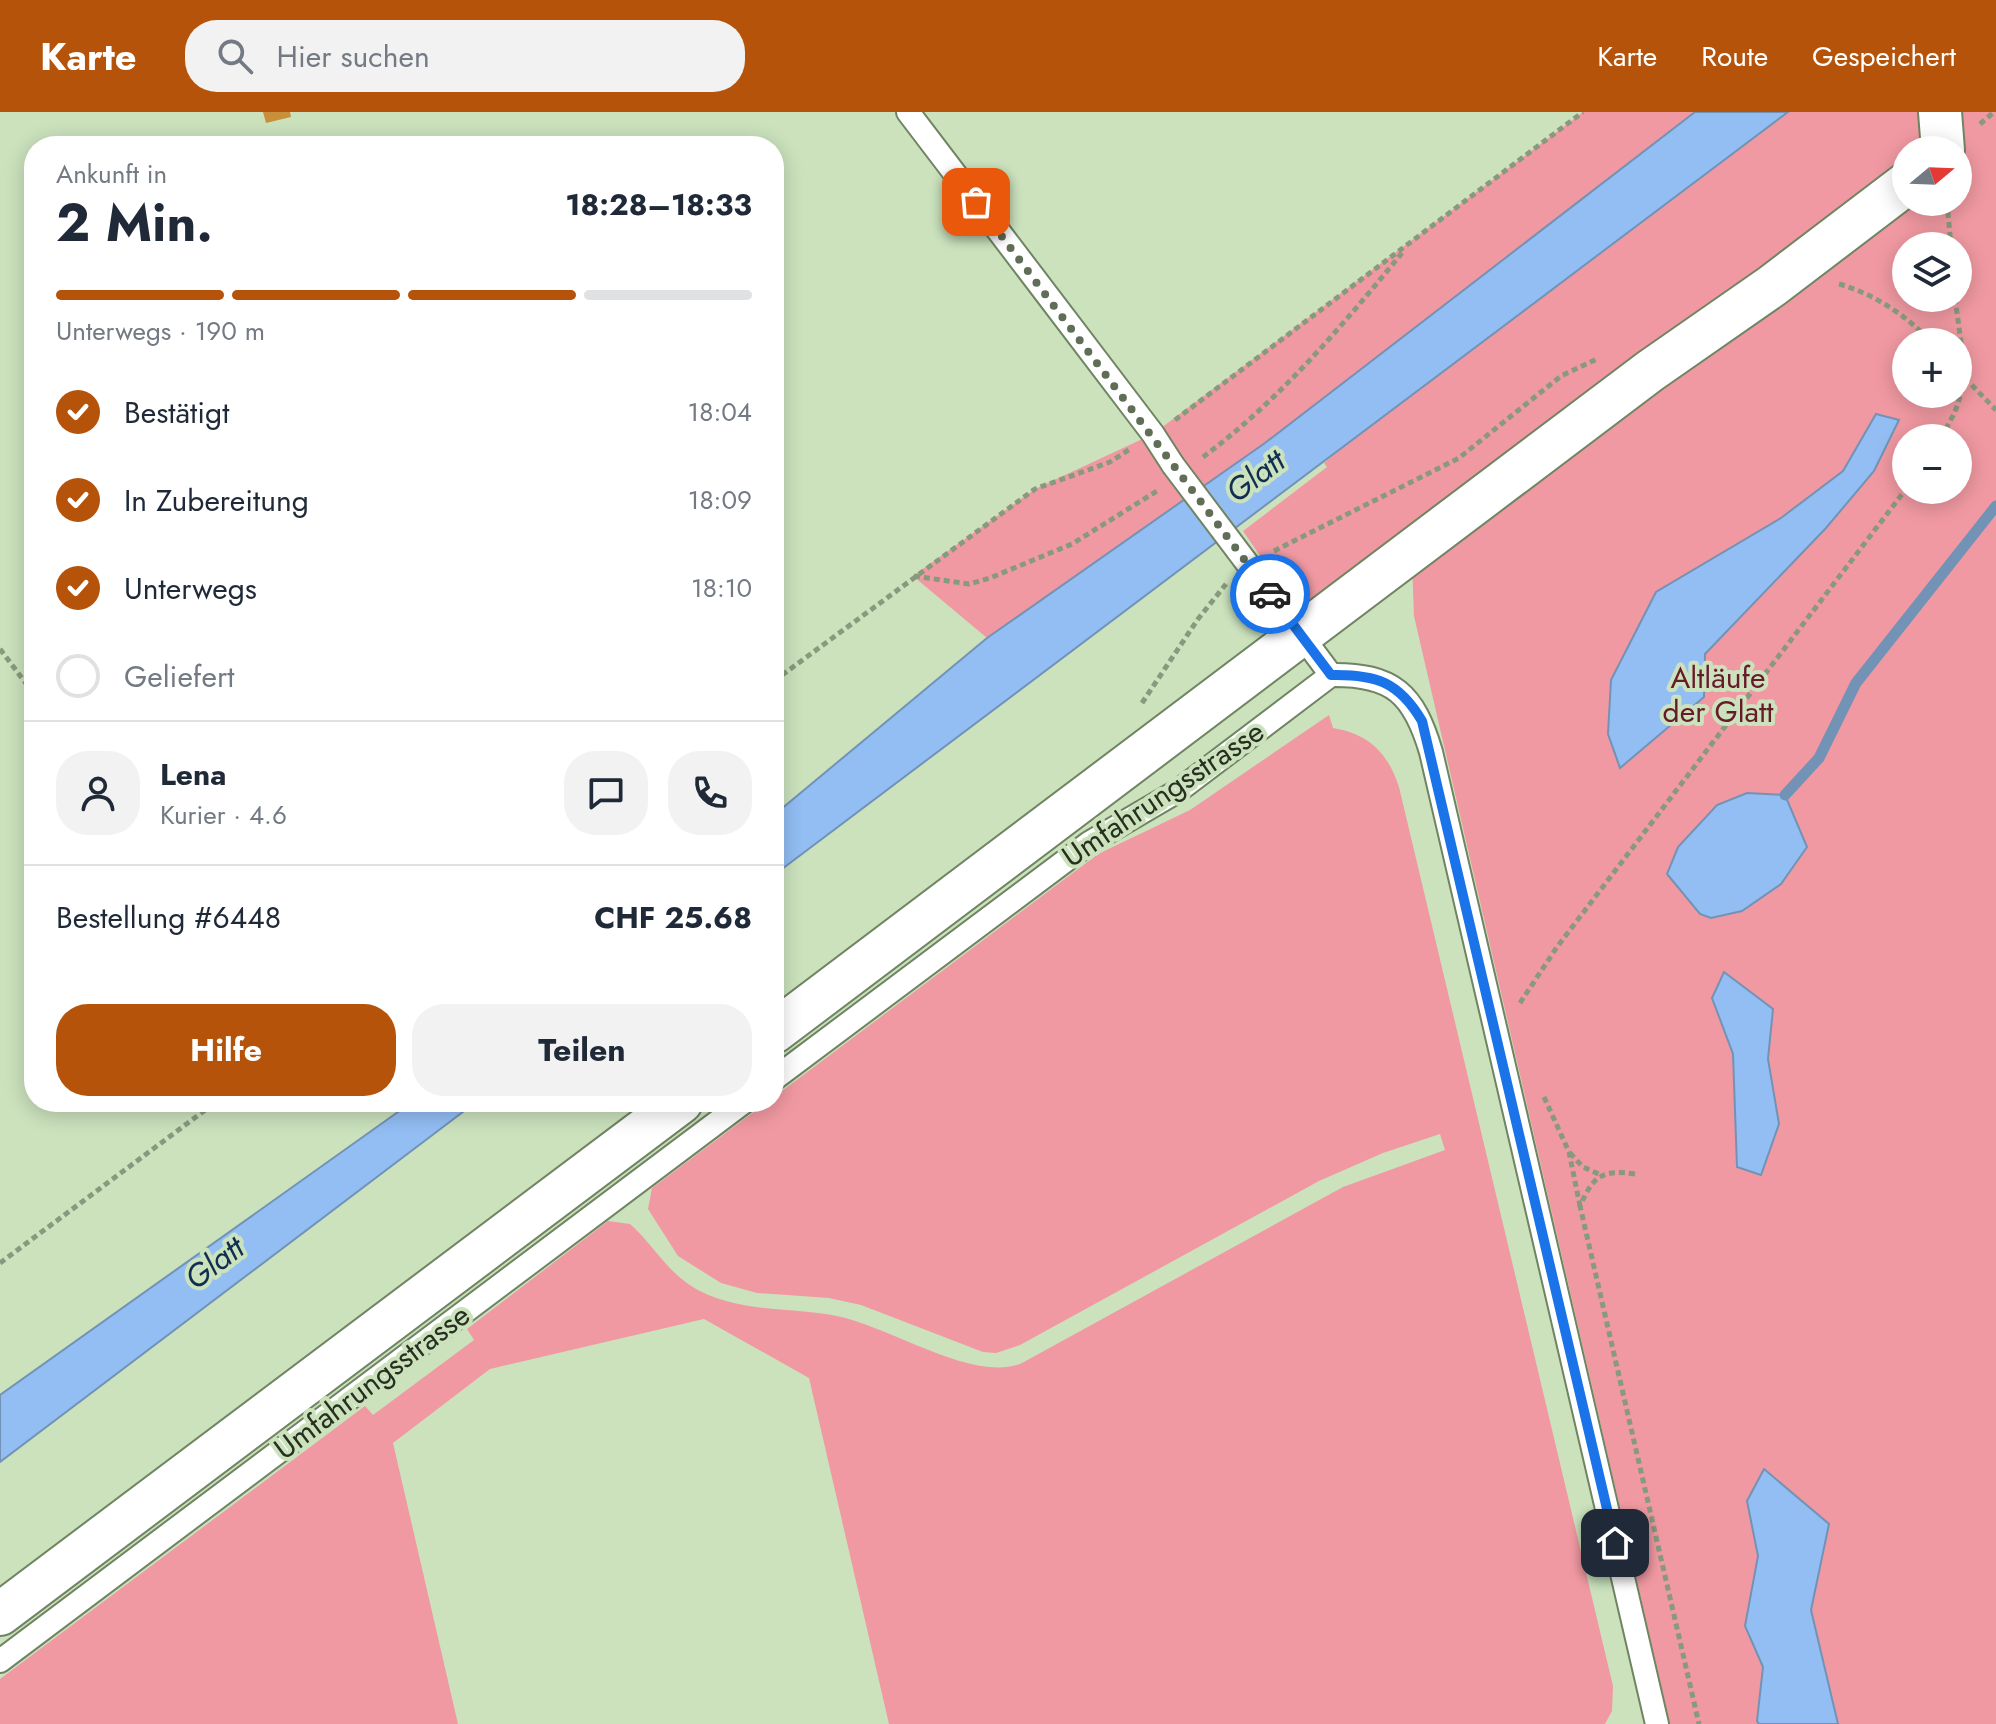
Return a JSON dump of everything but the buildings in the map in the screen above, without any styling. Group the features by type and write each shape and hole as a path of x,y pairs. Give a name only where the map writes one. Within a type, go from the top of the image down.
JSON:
{"street":[{"path":"1940,112 1942,136"},
{"path":"784,1024 1298,630 1650,371 1772,286 1892,195"},
{"path":"0,1614 668,1112"}],"lane":[{"path":"908,112 1153,434 1331,675 1354,675 1394,686 1411,702 1422,721 1657,1724"},
{"name":"Umfahrungsstrasse","path":"784,1072 1089,843 1178,791 1331,675"},
{"name":"Umfahrungsstrasse","path":"0,1661 731,1112"}],"path":[{"path":"784,674 1035,489 1110,462 1219,389 1583,112"},
{"path":"1830,282 1867,292 1918,328"},
{"path":"1263,558 1287,542 1459,458 1561,376 1601,357"},
{"path":"1972,385 1996,410"},
{"path":"1521,1014 1520,1000 1557,947 1895,504"},
{"path":"1139,707 1198,619 1228,582"},
{"path":"0,649 24,681"},
{"path":"1537,1085 1569,1152 1699,1724"},
{"path":"0,1263 203,1112"},
{"path":"1569,1152 1583,1167 1601,1175 1618,1172 1635,1174"},
{"path":"1580,1206 1588,1188 1601,1175"}],"green space":[{"path":"1583,112 1695,112 1265,443 987,638 913,576 1035,489 1153,434"},
{"name":"Altläufe der Glatt","path":"1737,112 1996,112 1996,1724 1670,1724 1414,616 1412,562 1306,623 1243,531 1327,467 1324,463"},
{"path":"1329,715 1333,728 1357,735 1375,747 1394,775 1613,1686 1612,1711 1605,1724 889,1724 809,1378 704,1319 490,1369 393,1443 458,1724 0,1724 0,1679 365,1406 373,1415 474,1340 467,1329 608,1221 630,1224 678,1276 717,1298 750,1306 837,1316 957,1360 1003,1367 1022,1363 1343,1187 1445,1150 1440,1134 1383,1153 1319,1181 1020,1345 996,1353 983,1352 861,1305 829,1298 757,1293 721,1283 678,1256 648,1209 652,1188 754,1112 784,1112 784,1090 1098,854 1190,810"}],"water":[{"name":"Glatt","path":"1695,112 1788,112 784,867 784,807 987,638 1265,443"},
{"path":"1876,414 1899,420 1897,424 1892,424 1892,434 1874,471 1826,528 1705,654 1704,697 1620,768 1608,734 1611,680 1656,592 1781,518 1843,471"},
{"path":"1747,793 1785,795 1807,847 1781,884 1742,911 1711,918 1700,914 1667,874 1678,847 1717,805"},
{"path":"1724,972 1773,1009 1768,1059 1779,1124 1761,1175 1737,1167 1733,1054 1712,998"},
{"name":"Glatt","path":"398,1112 463,1112 0,1462 0,1395"},
{"path":"1764,1469 1829,1524 1811,1610 1838,1724 1759,1724 1757,1721 1763,1667 1745,1626 1758,1556 1747,1501"}],"waterway":[{"path":"1785,795 1819,758 1856,683 1996,506"}],"way so far":[{"path":"976,202 1270,594"}],"route":[{"path":"1270,594 1331,675 1378,679 1394,686 1411,702 1422,721 1615,1543"}]}
